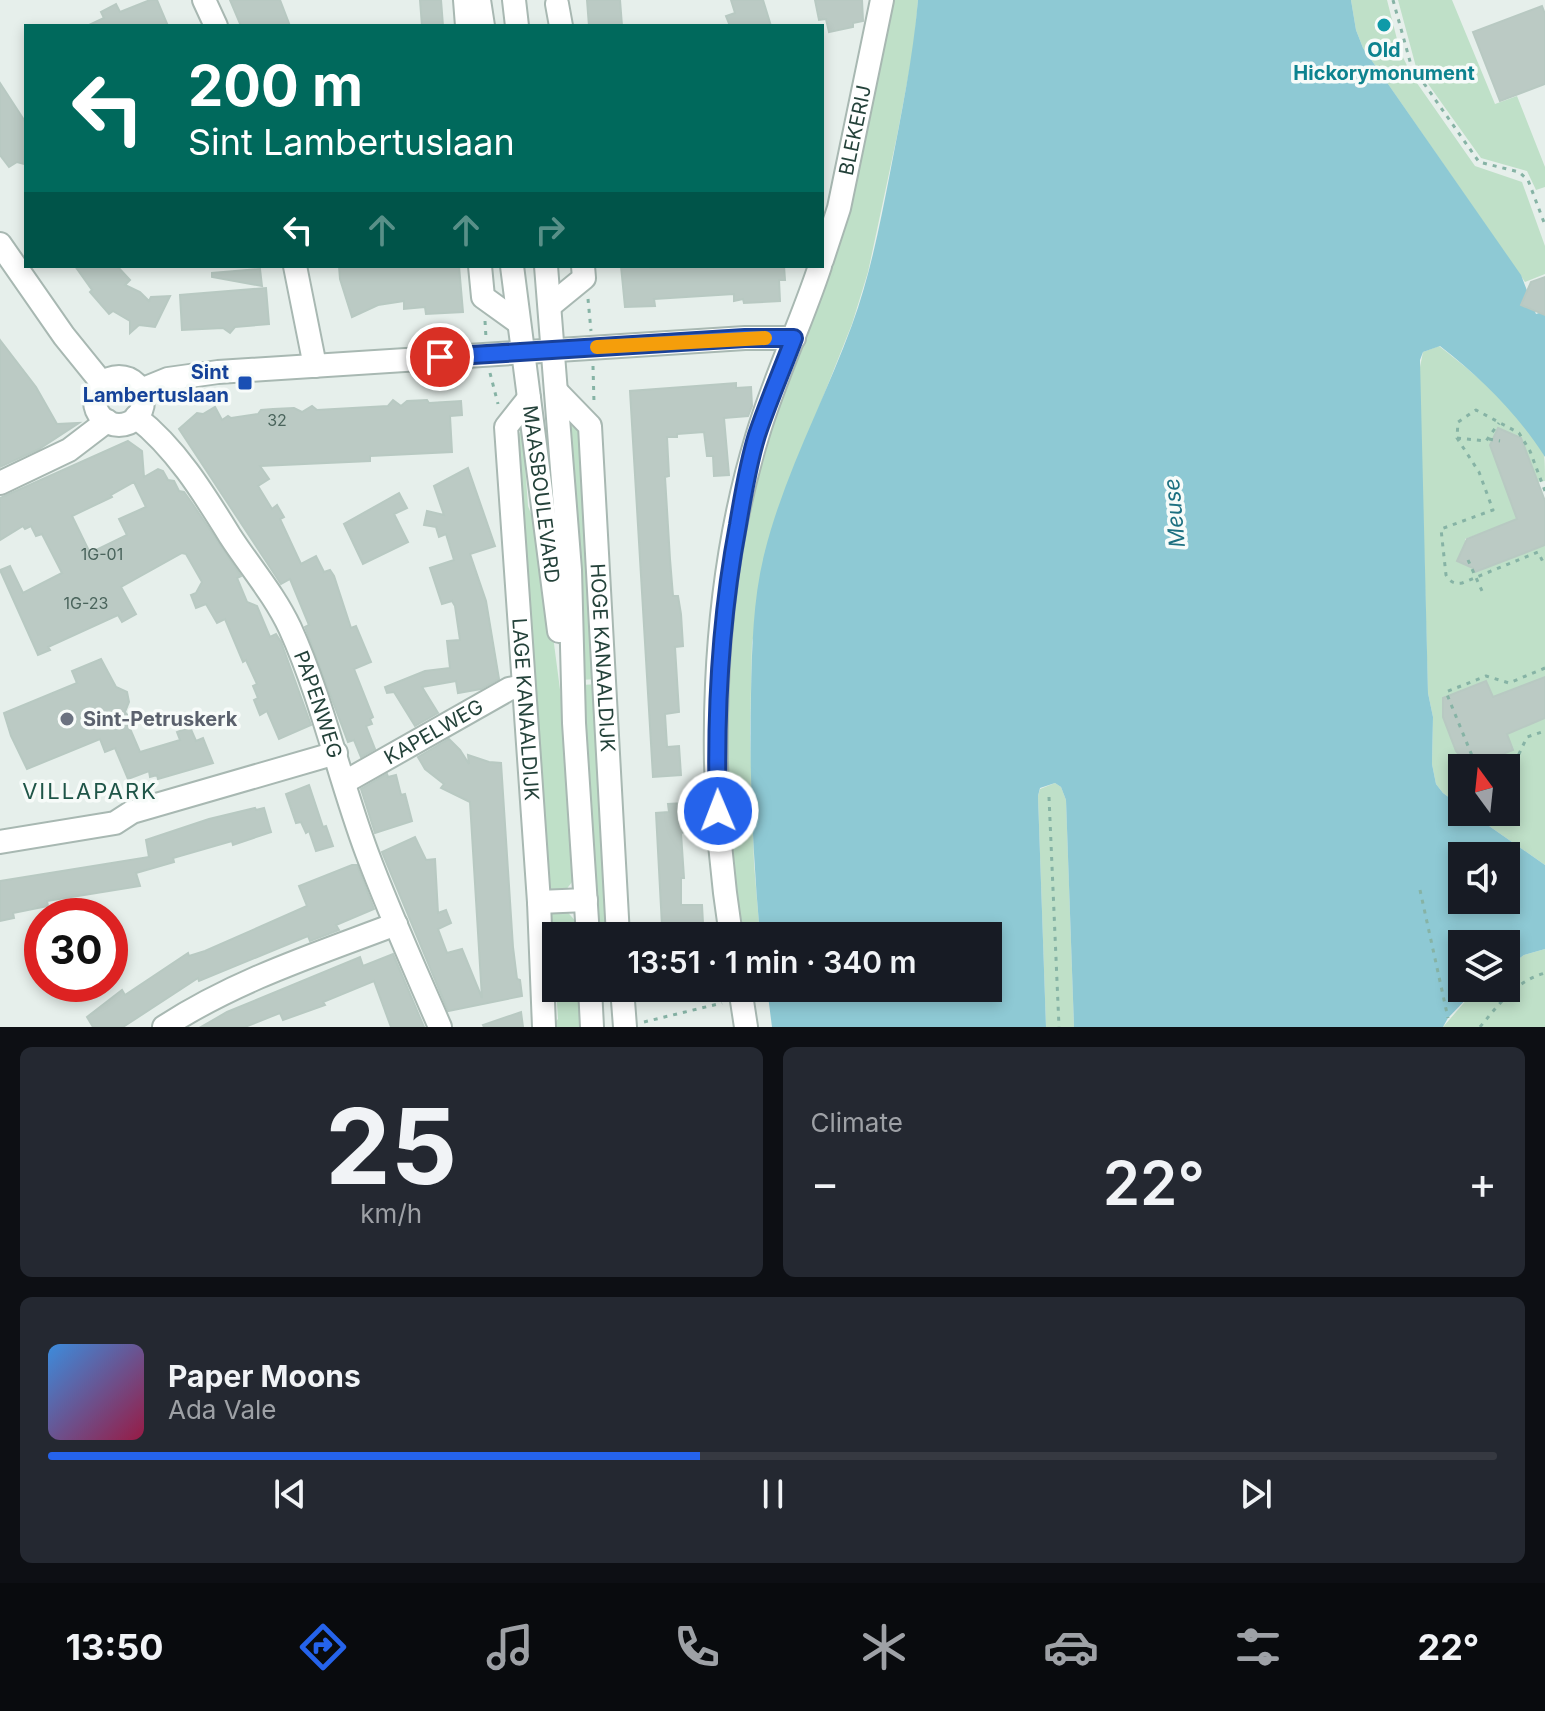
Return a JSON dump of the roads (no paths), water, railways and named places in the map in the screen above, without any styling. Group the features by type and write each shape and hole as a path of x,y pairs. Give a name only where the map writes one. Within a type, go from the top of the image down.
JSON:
{"street":[{"path":"204,0 215,24"},
{"path":"465,0 467,24"},
{"path":"479,0 483,24"},
{"path":"514,0 517,24"},
{"name":"BLEKERIJ","path":"824,254 839,208 882,0"},
{"path":"0,244 64,336 102,383"},
{"path":"295,268 315,366"},
{"path":"480,268 483,297 519,323"},
{"name":"MAASBOULEVARD","path":"512,268 550,571 574,723"},
{"name":"MAASBOULEVARD","path":"546,268 570,570 574,723 587,922"},
{"path":"551,305 584,278 583,268"},
{"path":"729,922 717,784 722,617 750,462 819,268"},
{"path":"141,390 180,377 315,366 745,338 794,338"},
{"path":"111,378 126,378 141,390 143,404 136,417 121,424 107,421 98,412 95,402 97,391 102,383 111,378"},
{"name":"HOGE KANAALDIJK","path":"558,393 590,426 617,922"},
{"name":"LAGE KANAALDIJK","path":"529,398 506,427 539,902 544,1027"},
{"name":"PAPENWEG","path":"136,417 154,432 193,479 284,616 320,704 366,850 440,1027"},
{"path":"0,483 62,464 107,421"},
{"name":"KAPELWEG","path":"345,782 509,689 523,686"},
{"path":"0,842 115,823 132,812 336,753"},
{"path":"539,902 586,900"},
{"path":"164,1027 196,1006 238,985 396,924"},
{"path":"591,1002 592,1027"},
{"path":"623,1002 625,1024"},
{"path":"742,1002 746,1027"}],"water":[{"name":"Meuse","path":"918,0 1351,0 1356,30 1363,48 1521,275 1536,314 1545,311 1545,457 1497,397 1440,346 1423,352 1420,360 1432,764 1436,784 1448,797 1448,826 1489,826 1512,842 1448,842 1448,914 1520,914 1520,848 1545,865 1545,949 1520,958 1520,930 1448,930 1448,1002 1463,1002 1443,1027 1074,1027 1066,800 1061,787 1055,783 1040,788 1038,796 1046,1027 772,1027 769,1002 1002,1002 1002,922 759,922 752,816 751,725 754,622 761,568 783,494 864,288 906,86"}],"place":[{"name":"Old Hickorymonument","path":"1384,25"},
{"name":"Sint Lambertuslaan","path":"245,383"},
{"name":"Sint-Petruskerk","path":"67,719"}],"district":[{"name":"VILLAPARK","path":"90,791"}]}
